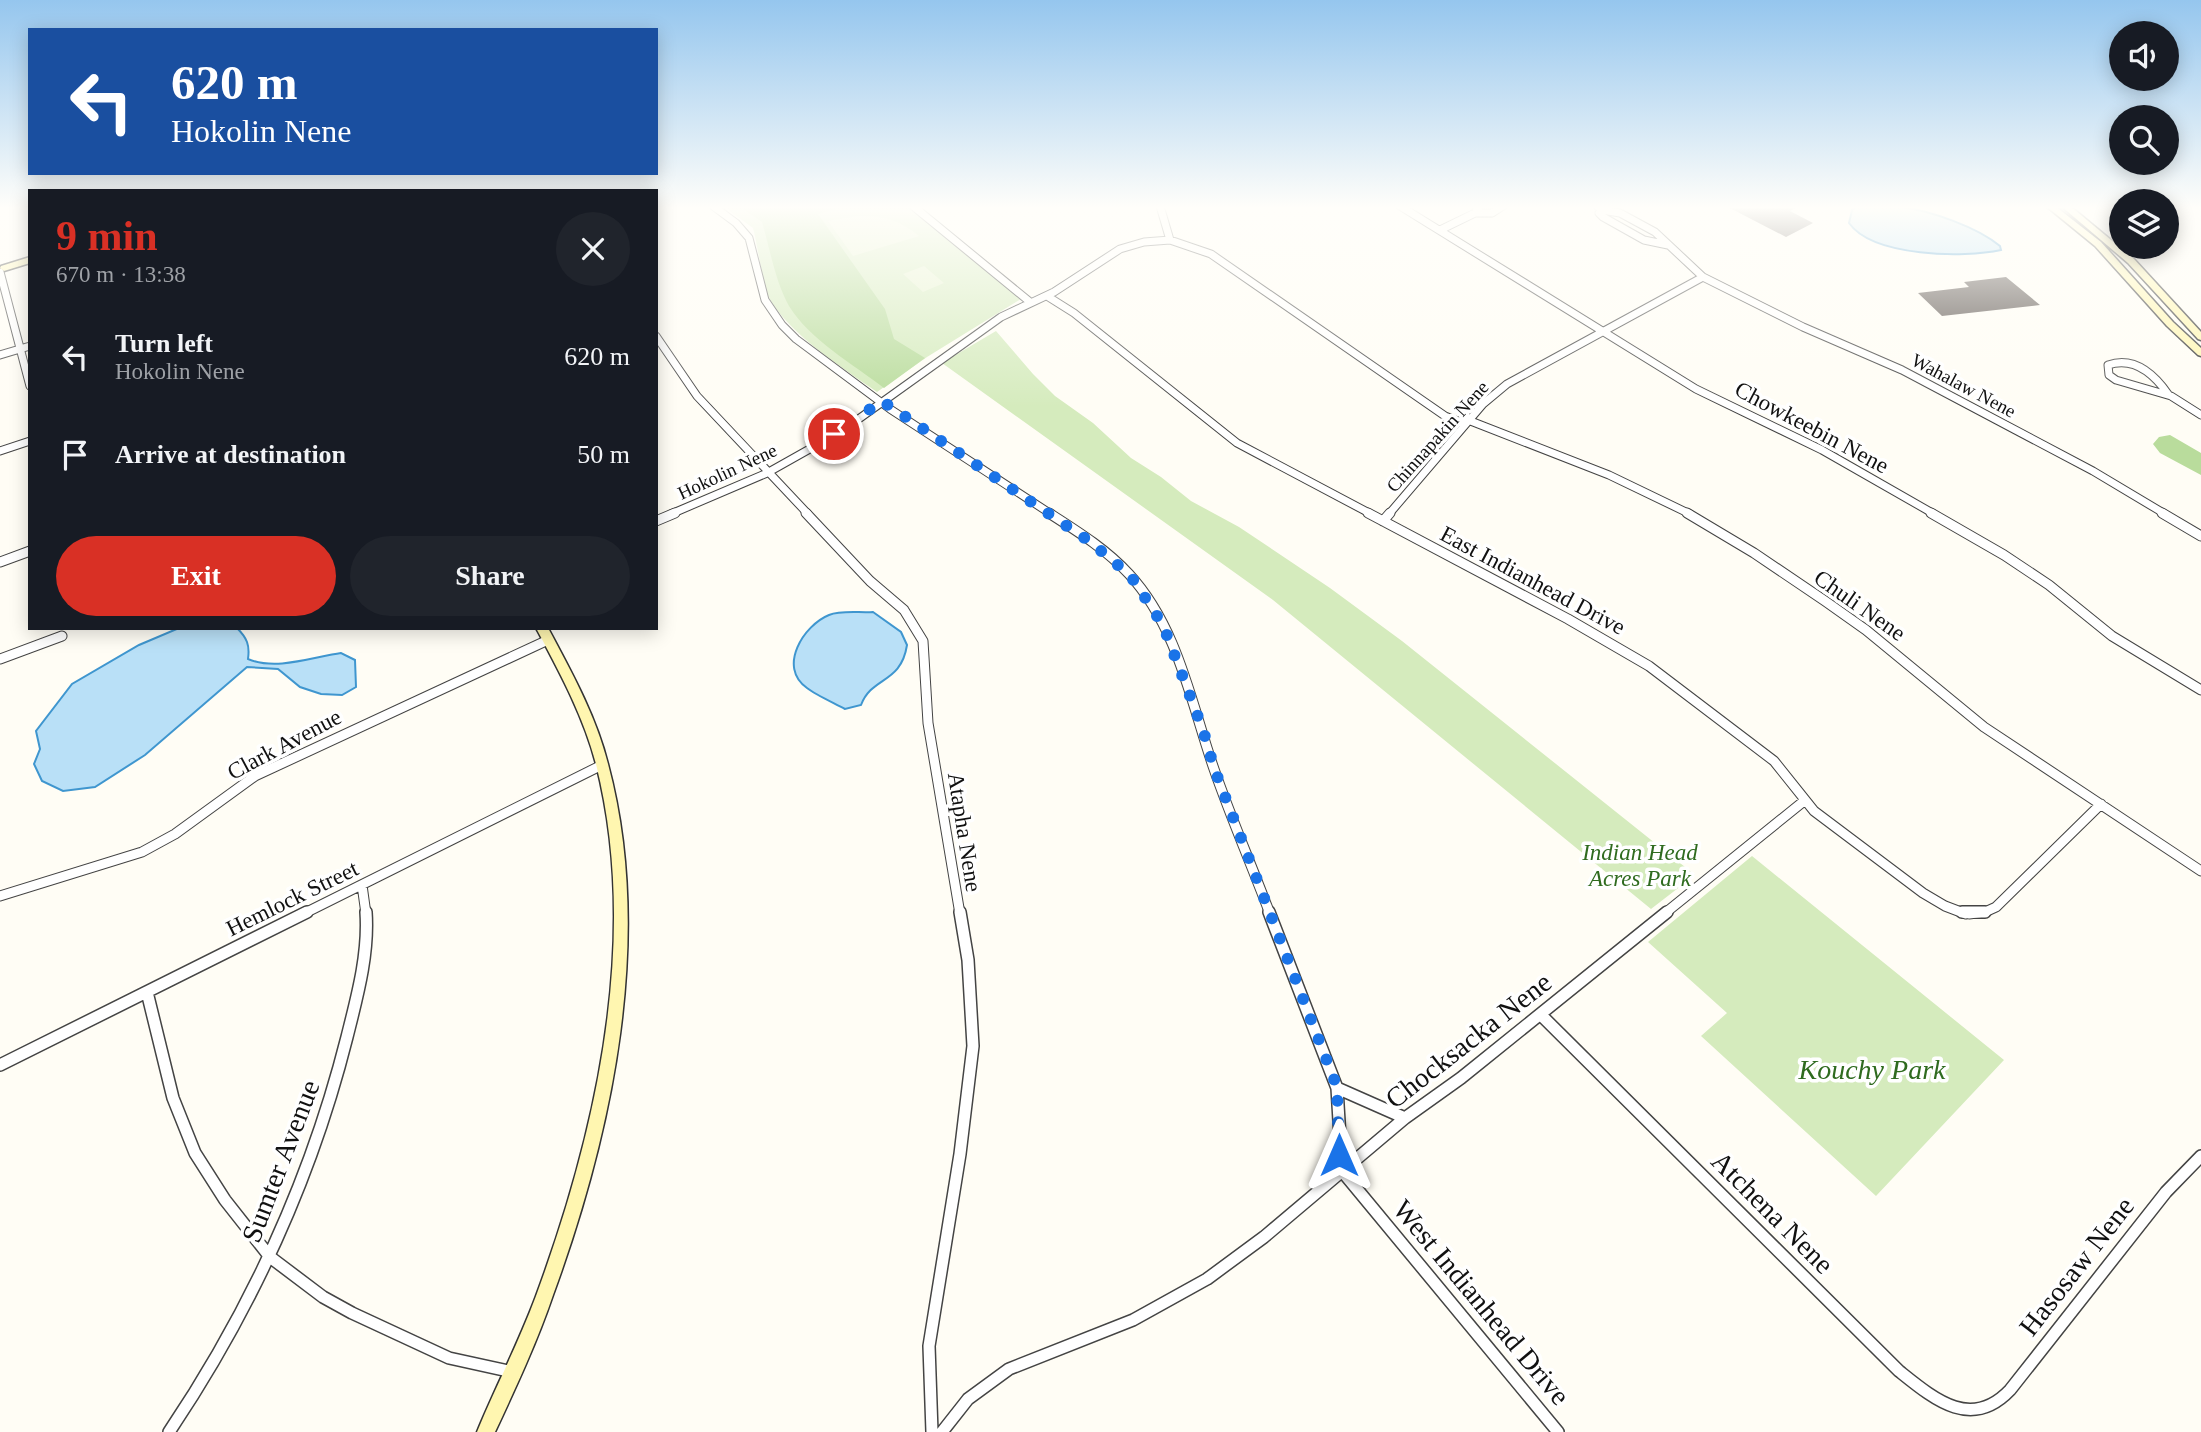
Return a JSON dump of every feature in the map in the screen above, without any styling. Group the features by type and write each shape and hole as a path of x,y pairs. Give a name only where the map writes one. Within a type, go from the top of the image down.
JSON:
{"main road":[{"path":"2127,273 2170,324 2201,353"},
{"path":"2141,273 2201,337"},
{"path":"2170,324 2186,323"},
{"path":"486,1432 551,1278 572,1217 600,1096 619,966 620,901 612,807 602,765 582,707 545,634"}],"street":[{"path":"2,273 28,379"},
{"path":"758,273 766,303 773,313 822,358 1089,541 1130,575 1142,591 1163,625 1203,730 1214,768 1337,1087 1342,1171"},
{"path":"994,273 1030,302"},
{"name":"Hokolin Nene","path":"658,520 767,473 853,423 1001,317 1046,296 1082,273"},
{"name":"Chuli Nene","path":"1238,273 1446,416 1653,496 1714,530 1847,616 1886,645 1959,709 2201,871"},
{"name":"Chowkeebin Nene","path":"1510,273 1696,389 1822,450 2004,555 2049,585 2112,636 2201,690"},
{"name":"Wahalaw Nene","path":"1698,273 1803,327 1902,370 2093,471 2201,536"},
{"name":"Chinnapakin Nene","path":"1383,521 1466,422 1507,384 1703,277"},
{"name":"East Indianhead Drive","path":"1046,296 1074,313 1237,443 1568,619 1649,666 1774,761 1804,801 1923,892 1967,914 1985,912 1996,907 2101,804"},
{"name":"Atapha Nene","path":"658,338 697,397 870,581 904,610 923,641 929,723 968,960 973,1046 960,1154 929,1346 932,1432"},
{"path":"0,355 28,347"},
{"path":"2168,394 2125,385 2109,375 2108,365 2121,362 2141,368 2155,378 2168,394 2201,415"},
{"path":"0,451 28,442"},
{"path":"0,562 28,552"},
{"name":"Clark Avenue","path":"0,895 142,852 175,834 255,776 545,634"},
{"path":"0,659 62,636"},
{"name":"Hemlock Street","path":"0,1065 602,765"},
{"name":"Chocksacka Nene","path":"942,1432 968,1399 1009,1369 1133,1320 1207,1279 1264,1237 1405,1118 1541,1015 1804,801"},
{"name":"Sumter Avenue","path":"169,1432 215,1361 270,1257 310,1166 336,1089 359,987 367,930 362,884"},
{"path":"147,992 173,1098 195,1153 225,1200 270,1257 323,1297 352,1313 449,1358 513,1372"},
{"name":"Atchena Nene","path":"1541,1015 1899,1371 1923,1390 1943,1401 1968,1408 1991,1407"},
{"path":"1337,1087 1359,1100 1405,1118"},
{"name":"Hasosaw Nene","path":"1991,1407 2030,1365 2159,1200 2201,1156"},
{"name":"West Indianhead Drive","path":"1342,1171 1558,1432"}],"green space":[{"path":"763,273 989,273 1021,299 927,357 877,392 819,351 791,326 771,301"},
{"path":"775,273 859,273 885,309 894,339 925,358 884,388 808,330 789,306"},
{"path":"932,273 944,283 923,292 903,274"},
{"name":"Indian Head Acres Park","path":"996,331 1055,396 1093,423 1131,458 1191,501 1239,527 1330,588 1402,641 1695,875 1651,909 1273,600 942,363"},
{"path":"2170,435 2201,453 2201,475 2160,453 2153,444 2159,437"},
{"name":"Kouchy Park","path":"1752,856 2004,1060 1876,1196 1701,1036 1727,1013 1648,942"}],"water":[{"path":"873,612 901,632 907,645 904,658 893,673 872,689 861,705 845,709 807,688 798,679 794,669 797,647 811,628 829,615"},
{"path":"174,630 239,630 247,642 248,659 259,662 295,662 341,653 355,660 356,687 342,695 321,694 300,687 278,669 247,667 145,755 95,787 63,791 42,781 34,764 40,749 36,731 72,684 139,645"}],"building":[{"path":"2006,277 2040,305 1942,316 1918,293 1969,287 1964,282"}],"route":[{"path":"834,434 882,401 890,409 1089,541 1130,575 1142,591 1163,625 1203,730 1214,768 1241,832 1337,1087 1339,1155"}]}
